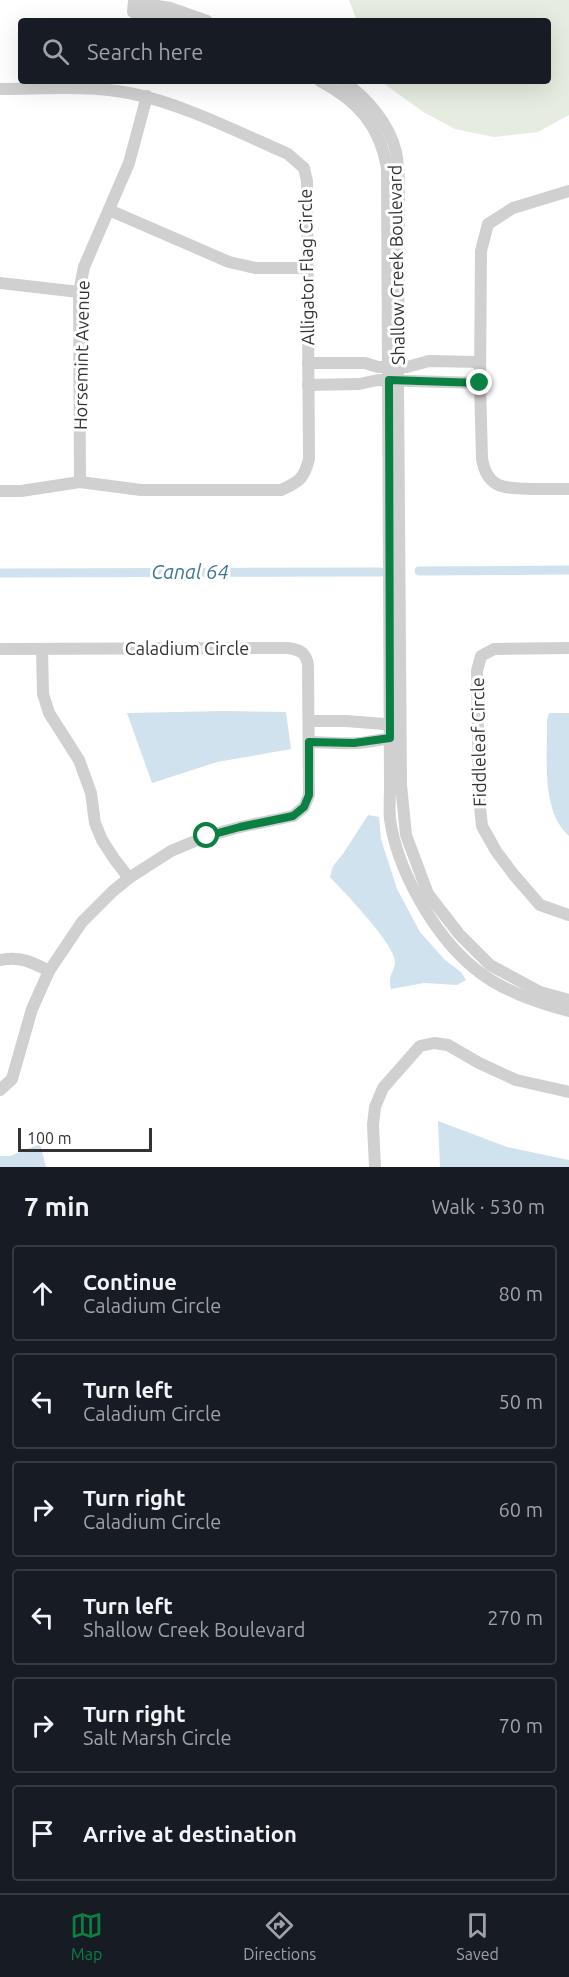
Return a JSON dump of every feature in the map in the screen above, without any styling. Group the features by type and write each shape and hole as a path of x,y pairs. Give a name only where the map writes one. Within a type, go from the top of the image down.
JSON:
{"street":[{"path":"134,4 170,8 198,18"},
{"path":"149,6 171,18"},
{"name":"Shallow Creek Boulevard","path":"325,84 340,92 365,114 384,152 388,178 394,367"},
{"name":"Shallow Creek Boulevard","path":"346,84 373,108 387,132 396,151 399,180 394,367 395,738 390,819 400,857 423,908 450,943 475,968 508,989 569,1011"},
{"name":"Alligator Flag Circle","path":"0,89 106,90 147,96 288,154 304,168 307,181 309,459 305,472 298,482 281,490 141,490 80,482 21,491 0,491"},
{"name":"Horsemint Avenue","path":"80,482 79,292 84,267 129,163 147,96"},
{"path":"569,191 513,208 488,224 481,250 480,362 482,459 484,470 492,482 505,488 569,489"},
{"path":"109,210 229,262 255,268 308,268"},
{"path":"0,283 79,292"},
{"name":"Alligator Flag Circle","path":"308,363 365,363 378,367 407,367 429,362 480,362"},
{"path":"308,385 359,384 394,380 480,383"},
{"name":"Caladium Circle","path":"0,649 288,648 300,650 307,657 309,664 309,795 304,807 293,816 207,836 171,851 129,878 82,922 50,971 32,1009 12,1079 0,1090"},
{"name":"Fiddleleaf Circle","path":"569,648 494,649 481,656 477,671 479,797 482,826 496,851 540,905 569,915"},
{"path":"42,649 43,694 49,713 79,760 91,793 95,823 102,840 129,878"},
{"path":"309,721 395,725"},
{"path":"309,742 354,743 395,738"},
{"name":"Shallow Creek Boulevard","path":"395,738 406,835 428,894 459,934 490,965 540,992 569,1000"},
{"path":"0,960 18,958 50,971"},
{"path":"375,1167 373,1125 375,1107 383,1088 420,1046 434,1043 448,1045 479,1063 516,1080 569,1092"}],"shaded area":[{"path":"349,0 569,0 569,115 538,132 494,137 455,129 425,113 384,84 551,84 551,18 356,18"}],"water":[{"path":"286,712 291,749 217,762 152,783 127,713"},
{"path":"549,713 569,713 569,836 553,812 547,782"},
{"path":"368,815 379,817 381,839 397,889 420,932 445,960 461,972 466,980 457,985 424,983 391,989 391,976 395,962 393,954 368,918 330,877 333,866"},
{"path":"438,1121 507,1147 569,1160 569,1167 440,1167"},
{"path":"40,1144 46,1167 0,1167 0,1156 10,1156"}],"waterway":[{"name":"Canal 64","path":"419,571 569,570"},
{"name":"Canal 64","path":"0,573 380,572"}],"route":[{"path":"207,836 293,816 304,807 309,795 309,742 354,743 390,738 389,380 480,383"}]}
